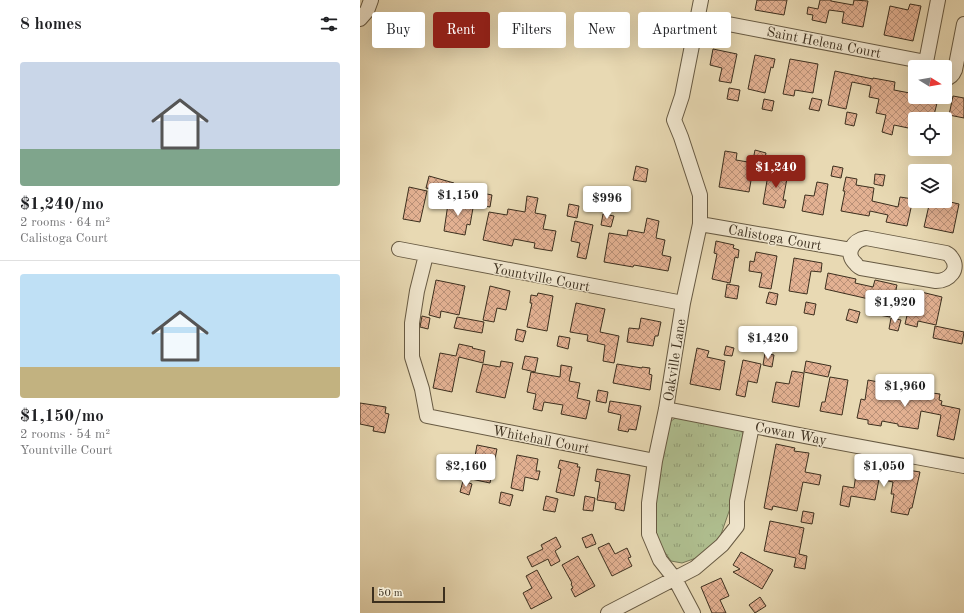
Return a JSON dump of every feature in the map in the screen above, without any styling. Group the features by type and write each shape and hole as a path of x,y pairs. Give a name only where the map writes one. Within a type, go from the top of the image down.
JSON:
{"street":[{"path":"360,19 367,11 371,0"},
{"name":"Oakville Lane","path":"698,12 701,0"},
{"name":"Saint Helena Court","path":"927,60 938,0"},
{"path":"952,76 955,70 964,24"},
{"name":"Saint Helena Court","path":"731,25 908,60"},
{"name":"Oakville Lane","path":"691,48 682,96 674,120 700,195 700,224 683,303 666,409 648,503 649,534 660,560 675,579 693,613"},
{"name":"Calistoga Court","path":"700,224 850,250"},
{"path":"866,238 934,250 946,253 952,257 954,269 952,274 946,280 941,281 861,268 852,259 850,250 855,242 866,238"},
{"name":"Yountville Court","path":"399,249 683,303"},
{"name":"Whitehall Court","path":"426,255 417,291 412,323 412,357 422,390 427,416 655,461"},
{"name":"Cowan Way","path":"666,409 964,466"},
{"path":"608,613 696,568 722,545 737,526 737,501 752,426"}],"green space":[{"path":"680,415 734,425 742,432 746,439 733,500 719,540 699,557 682,563 671,561 659,544 653,518 654,496 667,427 671,421"}],"building":[{"path":"757,0 787,0 784,15 755,10"},
{"path":"820,0 831,0 853,5 854,0 868,1 863,27 842,23 844,12 829,10 826,23 812,20 813,15 807,14 808,7 818,9"},
{"path":"910,4 921,6 913,41 884,35 890,6 908,10"},
{"path":"713,49 737,54 731,83 719,81 722,68 710,65"},
{"path":"755,55 775,59 773,68 771,67 765,93 748,89"},
{"path":"790,59 818,64 813,93 795,90 794,96 783,94"},
{"path":"835,71 895,82 894,90 908,93 908,104 937,104 935,112 908,112 908,128 894,125 892,135 882,132 886,115 876,113 879,99 869,97 871,86 852,82 846,109 828,105"},
{"path":"729,88 740,90 738,101 727,99"},
{"path":"953,96 964,98 964,118 952,116 952,112 950,112"},
{"path":"812,98 822,100 819,111 809,109"},
{"path":"764,99 774,101 772,111 762,109"},
{"path":"847,112 857,114 854,126 845,124"},
{"path":"755,150 766,153 764,163 753,160"},
{"path":"725,151 737,153 736,160 754,163 749,192 719,187"},
{"path":"791,156 800,158 798,171 789,169"},
{"path":"636,166 648,169 646,182 633,180"},
{"path":"833,166 843,168 841,178 831,176"},
{"path":"769,169 788,173 783,200 786,200 784,208 763,204"},
{"path":"875,174 885,175 883,186 874,184"},
{"path":"429,176 454,183 452,194 426,188"},
{"path":"846,177 857,179 856,185 874,188 872,201 898,207 900,197 908,198 908,208 911,208 907,226 886,222 888,215 870,211 869,216 841,211 845,191 843,191"},
{"path":"817,182 828,184 823,215 802,211 805,195 814,196"},
{"path":"409,187 427,191 420,222 403,219"},
{"path":"482,193 492,195 490,207 480,205"},
{"path":"527,196 538,198 535,213 546,215 543,229 556,231 552,251 534,248 535,243 514,239 512,246 483,240 489,212 507,215 508,209 525,212"},
{"path":"449,197 461,199 460,205 473,208 470,225 467,224 465,235 444,231"},
{"path":"952,202 959,204 953,233 924,227 928,208 952,208"},
{"path":"569,204 579,206 577,218 567,216"},
{"path":"603,214 614,216 611,227 601,225"},
{"path":"647,218 659,221 656,238 665,240 662,255 671,257 668,271 634,265 633,267 604,262 609,233 627,236 628,230 644,233"},
{"path":"575,221 593,225 586,259 577,257 580,243 571,241"},
{"path":"716,241 734,245 733,248 739,250 738,258 735,257 730,283 712,279 717,254 714,253"},
{"path":"756,252 777,256 771,289 759,287 762,273 749,271 750,261 754,262"},
{"path":"794,258 822,263 821,272 811,271 807,294 789,291"},
{"path":"828,273 856,279 855,283 873,287 875,280 897,285 890,317 879,315 882,302 825,289"},
{"path":"436,280 465,286 459,315 441,311 440,318 429,315"},
{"path":"727,284 739,286 737,299 725,297"},
{"path":"490,286 510,291 506,310 497,308 494,322 483,320"},
{"path":"913,290 942,297 936,325 918,321 917,327 905,324"},
{"path":"769,292 778,294 776,305 766,303"},
{"path":"538,293 553,296 547,331 527,327 532,303 530,303 531,295 537,296"},
{"path":"806,302 816,304 814,315 804,313"},
{"path":"576,303 605,309 600,332 619,336 614,363 603,361 605,345 587,341 588,335 570,332"},
{"path":"849,309 860,312 857,323 846,320"},
{"path":"422,316 430,318 428,329 420,327"},
{"path":"457,317 484,322 482,333 454,328"},
{"path":"641,318 661,322 658,336 655,336 653,346 627,342 629,328 639,329"},
{"path":"891,318 901,320 898,331 889,329"},
{"path":"935,326 964,332 962,344 933,338"},
{"path":"517,329 526,331 523,342 515,340"},
{"path":"559,336 570,338 568,349 557,346"},
{"path":"459,344 485,351 483,363 459,357 452,392 433,388 440,353 456,356"},
{"path":"726,346 734,348 732,356 724,355"},
{"path":"697,348 709,351 707,357 725,361 720,390 690,384"},
{"path":"765,353 774,355 772,367 763,365"},
{"path":"525,356 538,358 535,372 522,369"},
{"path":"743,360 761,364 757,383 748,381 745,397 736,395"},
{"path":"501,361 513,363 505,398 476,392 483,364 500,367"},
{"path":"806,361 831,366 828,377 804,372"},
{"path":"617,364 650,368 649,374 652,375 650,390 613,383"},
{"path":"561,365 572,367 569,381 580,383 577,398 590,401 586,419 561,414 563,405 544,402 542,411 533,409 536,394 527,392 531,372 560,377"},
{"path":"792,371 804,373 799,407 772,402 776,382 789,384"},
{"path":"830,377 848,380 842,415 820,411 822,402 825,402"},
{"path":"868,380 894,385 895,383 905,385 904,391 932,396 932,393 940,394 939,400 942,401 941,405 960,409 954,440 937,436 941,415 921,411 918,429 898,426 898,424 882,421 881,426 868,424 868,420 857,418 861,399 865,400"},
{"path":"598,390 608,392 606,403 596,401"},
{"path":"610,401 641,406 636,430 629,429 628,432 618,430 621,415 608,412"},
{"path":"360,403 386,407 385,413 389,414 385,433 373,431 374,427 360,424"},
{"path":"776,444 795,448 794,451 809,453 805,472 821,475 819,485 803,482 797,511 773,506 772,510 764,508"},
{"path":"477,445 497,449 490,483 471,479"},
{"path":"517,455 538,459 536,471 540,471 538,480 525,477 523,491 511,488"},
{"path":"560,460 578,464 577,467 580,467 574,496 556,492 561,469 558,468"},
{"path":"857,467 894,473 895,468 920,472 912,508 910,508 908,515 891,512 894,494 891,494 893,482 879,479 875,500 851,496 849,507 840,505 843,486 854,488"},
{"path":"597,469 630,475 624,511 615,509 616,503 597,500 600,482 595,481"},
{"path":"463,481 472,484 469,495 460,492"},
{"path":"501,492 513,495 510,506 499,503"},
{"path":"546,496 558,499 555,512 543,510"},
{"path":"585,496 595,498 593,511 583,510"},
{"path":"803,511 814,513 812,524 801,522"},
{"path":"770,521 804,528 799,554 807,556 805,569 794,567 796,558 764,551"},
{"path":"592,534 596,544 586,548 582,538"},
{"path":"556,537 561,547 555,551 560,561 551,566 548,559 532,567 527,557 543,549 541,545"},
{"path":"609,543 615,554 627,548 631,557 628,558 632,566 612,576 598,548"},
{"path":"741,552 773,570 762,589 733,572 740,569 733,565"},
{"path":"578,556 595,586 575,597 571,589 573,588 572,583 562,565"},
{"path":"537,570 552,598 531,609 523,593 532,588 526,576"},
{"path":"721,578 729,596 720,600 726,613 712,613 701,587"},
{"path":"760,597 766,606 755,613 749,605"}]}
